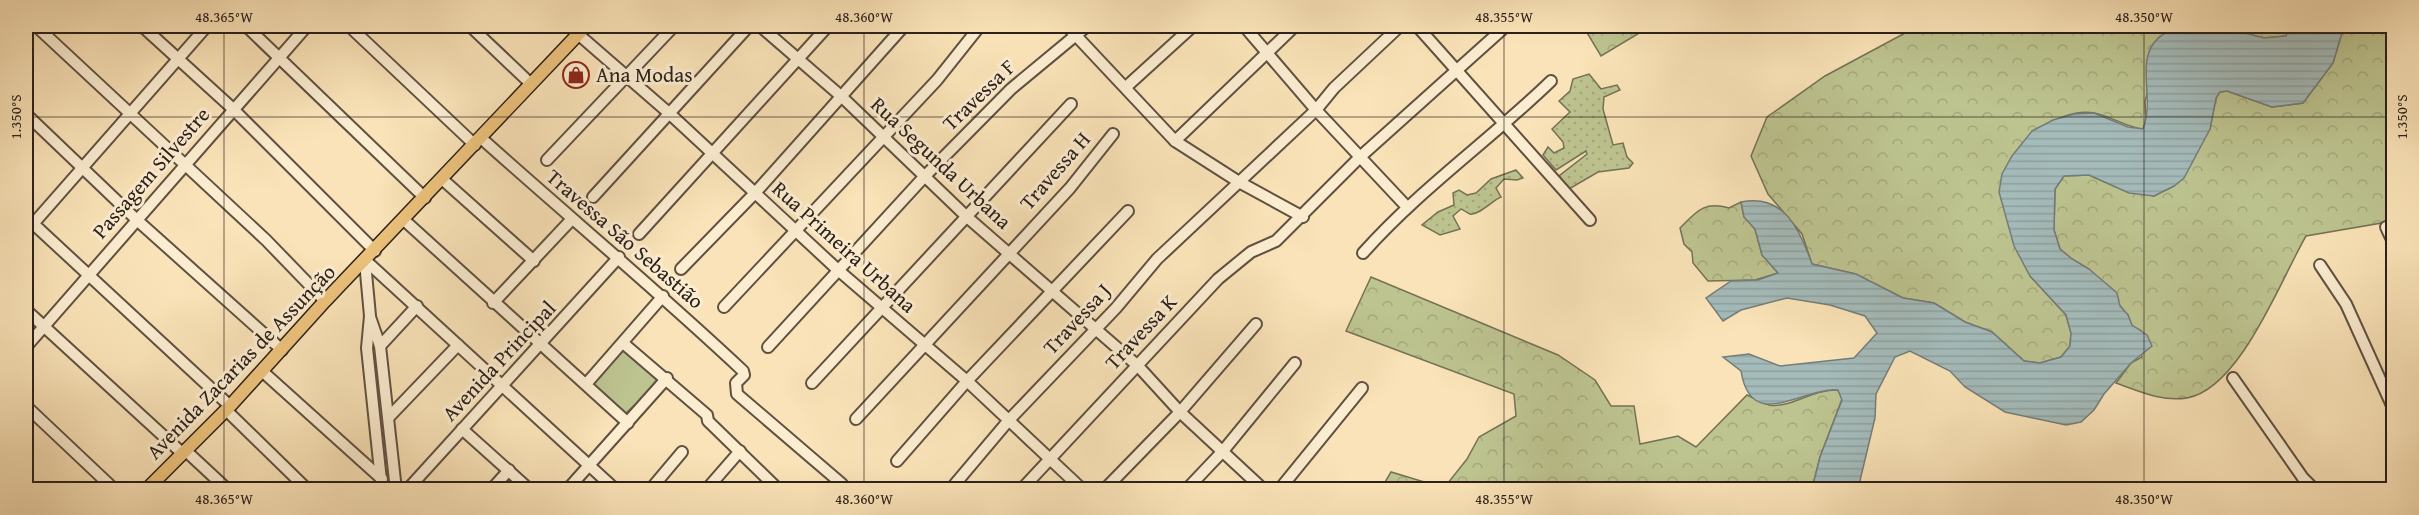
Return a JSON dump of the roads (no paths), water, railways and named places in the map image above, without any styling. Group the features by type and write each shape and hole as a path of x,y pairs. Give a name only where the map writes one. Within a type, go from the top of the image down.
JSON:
{"main road":[{"name":"Avenida Zacarias de Assunção","path":"146,489 228,408 325,300 375,251 582,30"}],"street":[{"path":"36,26 266,240 325,300"},
{"path":"142,26 232,108 375,251"},
{"path":"207,26 81,169 28,224 87,275 228,408 308,489"},
{"path":"246,26 425,198"},
{"name":"Passagem Silvestre","path":"26,347 42,325 138,221 232,108 307,26"},
{"name":"Travessa São Sebastião","path":"349,26 478,141 663,296 743,371 744,375 736,382 737,394 842,484"},
{"path":"470,26 531,84"},
{"path":"548,160 674,26"},
{"path":"592,197 749,26"},
{"name":"Rua Segunda Urbana","path":"760,26 842,97 968,217 1094,330 1138,366 1180,412 1264,489"},
{"path":"639,234 828,26"},
{"path":"681,269 755,193 904,26"},
{"path":"724,307 958,55 980,26"},
{"path":"1067,26 1174,141 1239,182 1302,217"},
{"name":"Travessa F","path":"768,346 924,177 1011,89 1086,26"},
{"path":"1126,87 1193,26"},
{"path":"1244,26 1316,110 1407,207"},
{"path":"1174,141 1295,26"},
{"name":"Travessa J","path":"950,489 1009,420 1157,259 1316,110 1334,88 1400,26"},
{"path":"1417,26 1507,124 1590,220"},
{"name":"Travessa K","path":"1021,489 1218,279 1251,252 1276,241 1360,158 1506,26"},
{"name":"Rua Primeira Urbana","path":"582,30 626,76 796,228 838,270 967,381 1083,489"},
{"path":"1363,253 1407,207 1507,124 1551,81"},
{"path":"812,383 1071,104"},
{"path":"26,114 81,169 282,350"},
{"name":"Travessa H","path":"856,419 1070,188 1113,134"},
{"path":"441,179 534,261"},
{"path":"897,461 967,381 1128,211"},
{"path":"494,303 572,219"},
{"path":"404,220 628,423"},
{"path":"2386,227 2394,244"},
{"name":"Avenida Principal","path":"407,489 542,344 619,257"},
{"path":"365,261 616,489"},
{"path":"365,261 370,316 367,348 382,484"},
{"path":"2320,265 2346,304 2394,410"},
{"path":"586,383 624,343 663,296"},
{"path":"380,346 417,306"},
{"path":"26,310 228,489"},
{"path":"370,316 380,346 396,489"},
{"path":"1104,489 1180,412 1256,324"},
{"path":"624,343 667,378 774,488"},
{"path":"389,417 458,345"},
{"path":"1186,489 1223,451 1295,363"},
{"path":"262,371 382,484"},
{"path":"567,489 667,378"},
{"path":"2233,378 2303,478 2315,489"},
{"path":"1279,489 1362,388"},
{"path":"26,406 115,489"},
{"path":"462,429 530,489"},
{"path":"706,489 740,451"},
{"path":"651,489 682,452"},
{"path":"491,489 508,470"}],"water":[{"path":"2180,26 2217,26 2264,38 2286,36 2289,26 2344,26 2333,63 2303,103 2272,107 2227,91 2220,92 2216,98 2210,129 2184,178 2174,186 2154,196 2129,193 2089,175 2064,176 2055,189 2054,230 2060,249 2089,269 2117,293 2120,306 2128,315 2132,325 2147,335 2152,346 2131,363 2104,394 2094,410 2081,422 2066,425 2005,412 1965,387 1950,371 1910,351 1895,357 1876,394 1875,418 1858,489 1812,489 1820,457 1842,400 1838,390 1767,404 1755,400 1747,390 1741,371 1723,357 1749,354 1780,366 1854,358 1877,333 1865,316 1830,305 1787,298 1741,310 1723,321 1706,298 1731,281 1758,280 1778,273 1762,255 1755,229 1744,217 1741,202 1769,203 1779,209 1796,227 1812,264 1856,274 1903,298 1934,303 1965,322 1992,332 2024,361 2040,363 2061,357 2070,346 2071,333 2066,315 2030,276 2014,246 1999,192 2002,174 2012,156 2032,131 2053,120 2074,114 2094,113 2128,127 2143,129 2147,114 2148,56 2153,44 2163,34"}],"place":[{"name":"Ana Modas","path":"576,75"}]}
